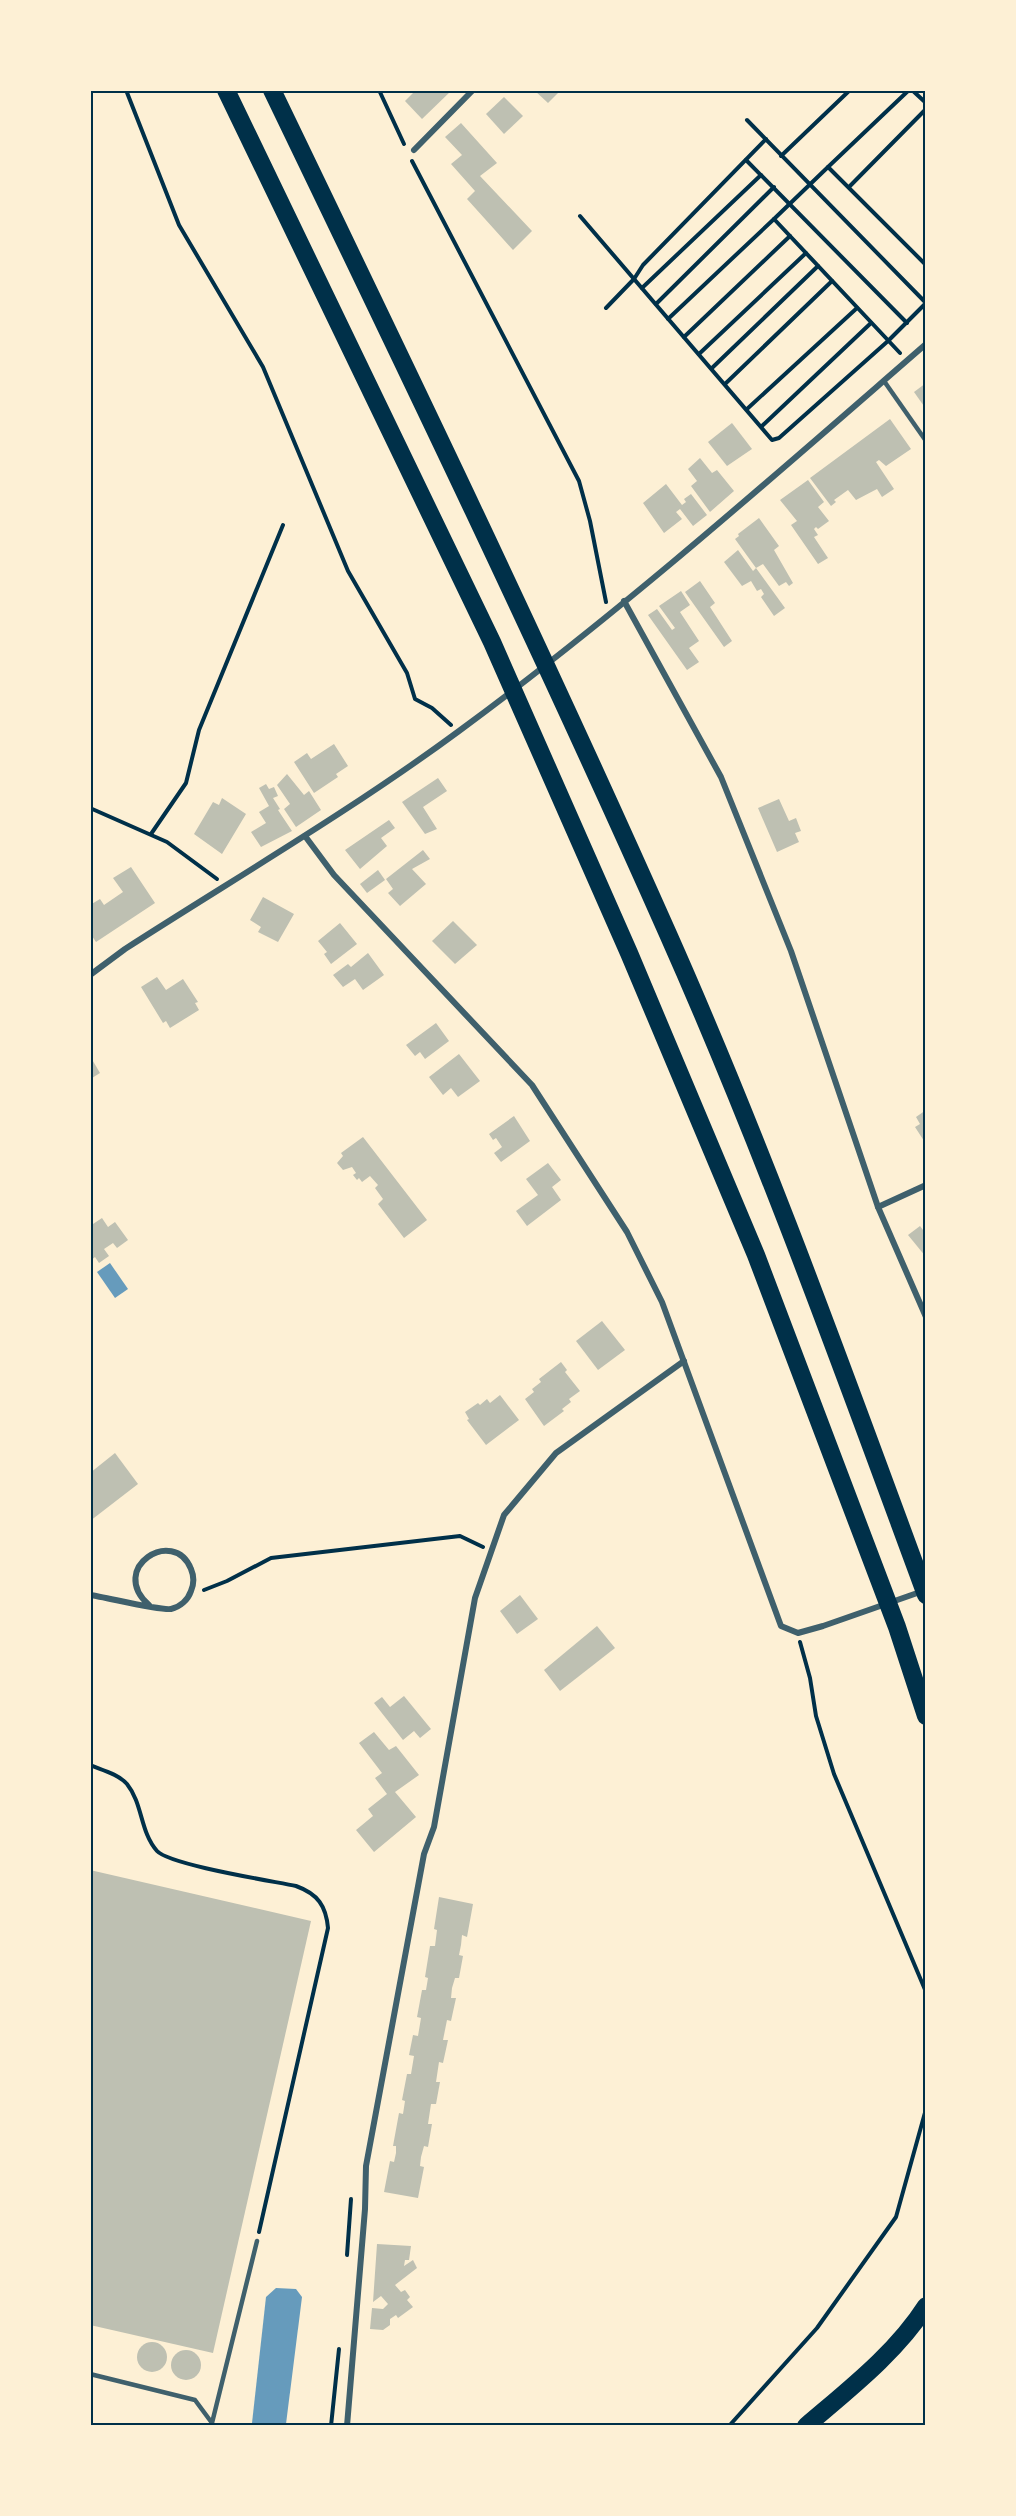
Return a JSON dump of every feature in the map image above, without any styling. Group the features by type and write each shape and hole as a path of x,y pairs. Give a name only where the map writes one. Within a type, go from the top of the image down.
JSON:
{"highway":[{"path":"226,90 492,642 629,953 756,1255 897,1627 926,1716"},
{"path":"272,90 414,386 669,937 794,1240 926,1595"},
{"path":"806,2426 864,2377 918,2319 926,2306"}],"street":[{"path":"414,150 473,90"},
{"path":"90,975 125,949 305,836 458,732 609,614 757,492 926,344"},
{"path":"624,601 721,777 791,951 878,1207 926,1317"},
{"path":"305,836 334,875 532,1085 627,1232 662,1302 781,1626 798,1633 926,1590"},
{"path":"878,1207 926,1185"},
{"path":"347,2426 364,2221 366,2166 424,1854 434,1827 475,1598 504,1515 556,1453 684,1361"},
{"path":"90,1594 149,1605 158,1609 174,1608 183,1603 194,1586 193,1573 182,1556 162,1551 144,1559 137,1569 136,1590 149,1605"}],"lane":[{"path":"884,381 926,441"},
{"path":"212,2425 257,2241"},
{"path":"90,2374 195,2400 212,2425"}],"path":[{"path":"126,90 179,225 263,367 348,571 406,673 415,699 446,718 458,732"},
{"path":"379,90 421,179 579,481 590,521 609,614"},
{"path":"781,156 850,90"},
{"path":"668,319 910,90 926,103"},
{"path":"849,187 926,109"},
{"path":"580,216 772,440 779,438 888,341 926,303 747,120"},
{"path":"606,308 634,279 643,265 766,140"},
{"path":"746,160 907,323"},
{"path":"828,166 926,265"},
{"path":"642,288 761,175"},
{"path":"656,304 774,187"},
{"path":"774,219 906,361"},
{"path":"684,337 790,236"},
{"path":"699,354 806,253"},
{"path":"712,369 818,266"},
{"path":"725,384 832,281"},
{"path":"747,409 857,308"},
{"path":"762,426 871,323"},
{"path":"151,834 186,783 199,730 283,525"},
{"path":"90,808 167,842 225,885"},
{"path":"190,1595 227,1581 271,1558 460,1536 491,1552"},
{"path":"798,1633 810,1678 816,1716 834,1774 926,1992"},
{"path":"90,1765 110,1773 126,1784 138,1805 146,1833 159,1853 192,1865 309,1890 320,1900 326,1911 328,1928 257,2241"},
{"path":"729,2426 816,2328 896,2217 926,2109"}],"water":[{"path":"110,1263 128,1289 115,1298 97,1272"},
{"path":"276,2288 296,2289 302,2297 286,2424 284,2426 255,2426 252,2423 266,2297"}],"building":[{"path":"416,90 452,90 422,119 405,101"},
{"path":"534,90 561,90 548,103"},
{"path":"504,97 523,116 504,134 486,114"},
{"path":"461,123 497,163 480,176 532,231 513,250 467,199 475,191 451,164 462,155 445,137"},
{"path":"926,383 926,409 914,392"},
{"path":"890,419 911,449 886,466 879,460 876,462 894,489 882,497 877,489 856,500 848,490 834,500 836,502 831,506 810,478"},
{"path":"732,423 752,449 727,466 708,442"},
{"path":"700,458 712,473 717,470 734,491 710,512 691,486 697,481 688,469"},
{"path":"808,480 824,502 818,507 829,521 818,529 816,527 814,529 818,535 814,537 828,558 818,564 791,525 797,521 780,500"},
{"path":"666,484 682,505 686,502 684,499 691,494 707,515 693,526 680,509 676,512 682,519 664,533 643,503"},
{"path":"759,518 779,546 774,550 793,583 789,586 786,582 779,586 763,564 756,568 735,539"},
{"path":"738,550 753,571 756,568 785,608 774,616 761,597 764,594 761,589 757,591 751,581 742,586 724,562"},
{"path":"700,581 715,603 710,607 732,641 724,647 685,592"},
{"path":"681,591 690,605 680,612 699,641 689,648 699,662 687,670 648,615 657,609 672,630 675,628 659,606"},
{"path":"334,744 348,766 336,774 338,777 314,793 294,762 307,753 311,759"},
{"path":"287,774 304,795 309,791 321,810 296,827 284,809 290,804 277,785"},
{"path":"438,778 447,791 423,807 437,829 425,834 402,802"},
{"path":"266,784 269,789 274,787 278,796 273,798 292,831 261,847 251,832 266,823 259,812 269,806 259,788"},
{"path":"222,798 246,814 222,854 194,834 213,802 219,805"},
{"path":"779,799 789,821 796,818 801,831 795,833 799,842 777,852 758,808"},
{"path":"389,820 395,828 381,838 387,846 360,869 345,850"},
{"path":"423,850 430,859 412,869 426,884 400,906 388,893 393,889 386,879"},
{"path":"131,867 155,903 96,942 90,933 90,905 100,899 104,905 123,892 113,878"},
{"path":"378,870 385,880 367,893 360,884"},
{"path":"263,897 294,914 278,942 258,932 261,927 250,920"},
{"path":"453,921 477,945 455,964 432,941"},
{"path":"340,923 357,944 331,964 324,954 327,952 318,941"},
{"path":"368,953 384,975 363,990 355,979 343,987 333,975 348,964 351,967"},
{"path":"157,977 166,990 183,979 198,1002 195,1003 199,1010 170,1028 166,1021 163,1023 141,987"},
{"path":"436,1023 449,1041 425,1059 420,1052 415,1056 406,1045"},
{"path":"459,1054 480,1081 458,1097 451,1088 443,1095 429,1077"},
{"path":"90,1056 100,1073 92,1078 90,1074"},
{"path":"926,1110 926,1144 915,1127 920,1124 916,1117"},
{"path":"514,1116 530,1141 501,1162 494,1153 502,1147 496,1138 493,1140 489,1134"},
{"path":"363,1137 427,1220 404,1238 378,1204 383,1199 375,1188 378,1185 370,1176 362,1182 353,1175 356,1173 352,1167 343,1170 337,1163 343,1156 341,1153"},
{"path":"548,1163 561,1180 552,1187 561,1200 527,1226 516,1211 538,1195 526,1179"},
{"path":"102,1218 108,1227 115,1222 128,1240 117,1248 113,1243 104,1249 109,1256 99,1263 95,1257 90,1261 90,1226"},
{"path":"920,1226 926,1234 926,1257 908,1235"},
{"path":"602,1321 625,1350 598,1370 576,1341"},
{"path":"561,1362 567,1370 565,1372 580,1391 569,1399 571,1402 562,1409 564,1411 544,1426 525,1399 541,1382 539,1379"},
{"path":"500,1395 519,1420 486,1445 467,1420 469,1419 465,1412 487,1399 490,1403"},
{"path":"115,1453 138,1484 90,1521 90,1473"},
{"path":"520,1595 538,1619 517,1634 500,1611"},
{"path":"597,1626 615,1648 560,1691 544,1670"},
{"path":"404,1696 431,1729 420,1738 414,1731 403,1740 374,1703 382,1697 390,1707"},
{"path":"374,1732 389,1750 396,1746 419,1775 395,1792 416,1817 374,1852 356,1830 373,1816 368,1809 387,1794 375,1778 382,1773 359,1743"},
{"path":"90,1870 311,1921 213,2353 90,2325"},
{"path":"439,1897 473,1904 467,1937 462,1935 459,1955 463,1956 459,1978 455,1978 452,1988 451,1998 456,1998 451,2021 447,2020 443,2040 448,2040 443,2063 439,2062 436,2082 440,2082 436,2104 431,2104 428,2124 432,2124 428,2147 424,2146 421,2157 420,2166 424,2167 418,2198 384,2192 390,2161 394,2162 396,2153 396,2146 393,2146 399,2113 403,2114 405,2101 402,2100 407,2074 411,2074 414,2056 409,2055 413,2035 418,2036 421,2018 417,2017 422,1990 426,1990 428,1978 425,1977 430,1946 435,1946 437,1930 434,1929"},
{"path":"377,2244 411,2246 409,2260 405,2260 404,2266 413,2260 417,2268 395,2285 401,2292 405,2290 410,2297 407,2300 413,2307 398,2318 396,2315 390,2319 390,2325 383,2330 370,2329 372,2308 383,2309 388,2304 381,2296 373,2302"},
{"path":"152,2342 163,2346 167,2357 163,2368 152,2372 141,2368 137,2357 141,2346"},
{"path":"186,2350 197,2354 201,2365 197,2376 186,2380 175,2376 171,2365 175,2354"}]}
